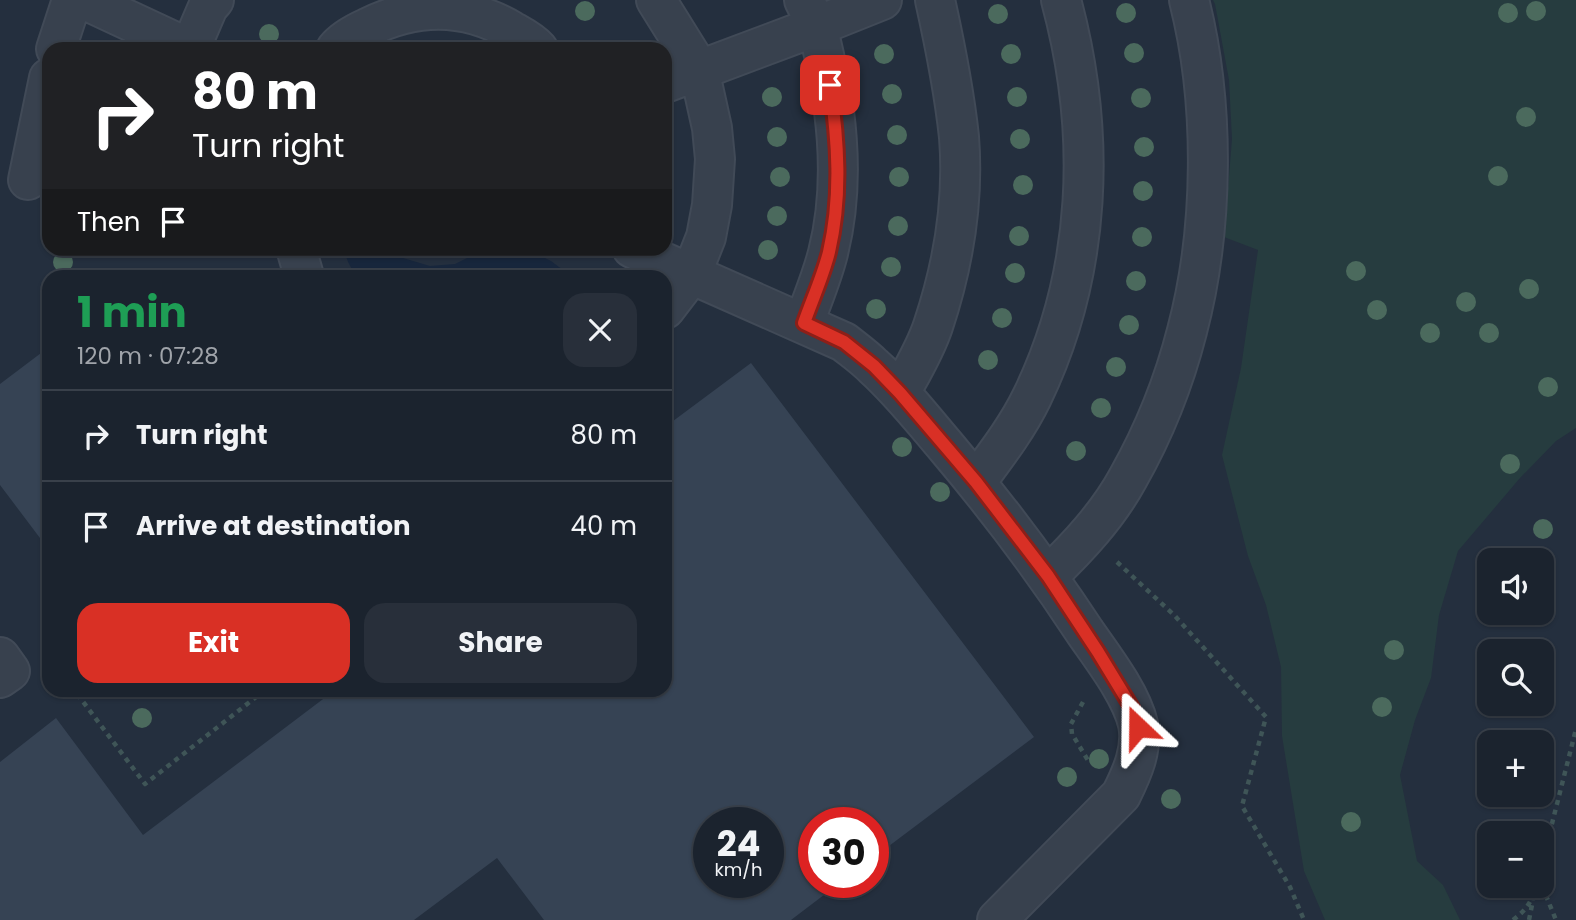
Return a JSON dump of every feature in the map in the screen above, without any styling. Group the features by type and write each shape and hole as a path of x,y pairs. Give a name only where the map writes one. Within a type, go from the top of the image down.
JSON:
{"street":[{"path":"58,42 72,0"},
{"path":"85,0 175,42"},
{"path":"193,42 208,7 214,0"},
{"path":"656,0 670,42"},
{"path":"682,76 810,13 882,0"},
{"path":"900,393 932,327 956,233 959,139 949,62 935,0"},
{"path":"976,482 1012,433 1032,398 1060,327 1076,264 1083,201 1082,110 1061,0"},
{"path":"1048,576 1088,535 1127,480 1164,403 1187,331 1195,298 1206,204 1203,79 1189,0"},
{"path":"344,42 378,10 401,13 422,10 463,12 502,25 530,42"},
{"path":"804,323 828,255 837,199 836,125 827,64 810,13"},
{"path":"672,47 682,76 712,128 715,159 712,205 706,237 691,275 672,300"},
{"path":"28,180 42,112"},
{"path":"649,256 844,342 874,366 976,482 1048,576 1132,708 1138,727 1139,749 1133,771 1121,795 997,920"},
{"path":"0,657 10,671 0,678"}],"path":[{"path":"1088,535 1174,615 1266,718 1242,806 1290,887 1304,920"},
{"path":"1115,678 1083,702 1071,724 1072,734 1101,782 1116,800"},
{"path":"80,697 145,784 256,697"},
{"path":"1553,821 1576,729"},
{"path":"1513,920 1525,911 1533,898"},
{"path":"1529,920 1533,898"},
{"path":"1547,898 1556,920"}],"green space":[{"path":"1213,0 1576,0 1576,428 1556,441 1520,478 1458,551 1439,615 1431,678 1415,720 1400,775 1417,861 1443,885 1460,920 1325,920 1304,871 1282,736 1281,667 1266,605 1248,556 1222,455 1241,368 1258,250 1224,237 1232,139 1229,80"}],"water":[{"path":"346,256 399,256 430,266 455,264 471,256 541,256 563,270 353,270"}],"building":[{"path":"42,352 42,541 0,485 0,384"},
{"path":"751,363 1034,737 889,846 889,807 798,807 798,898 820,898 791,920 544,920 497,858 414,920 0,920 0,762 56,718 143,835 326,697 672,697 672,422"}],"route":[{"path":"830,85 836,125 837,199 828,255 804,323 844,342 874,366 976,482 1048,576 1111,670 1132,708 1138,727"}]}
